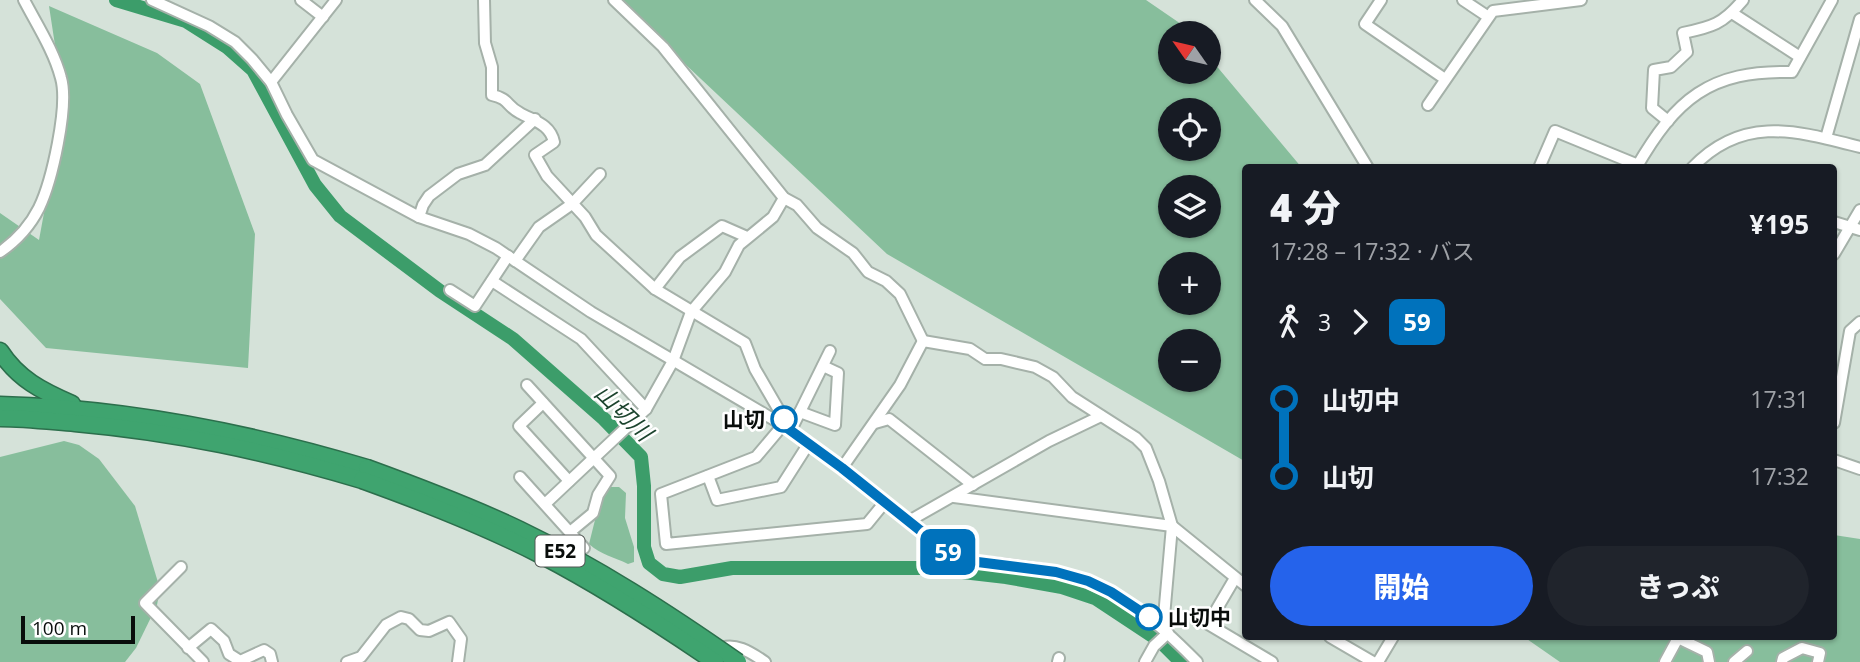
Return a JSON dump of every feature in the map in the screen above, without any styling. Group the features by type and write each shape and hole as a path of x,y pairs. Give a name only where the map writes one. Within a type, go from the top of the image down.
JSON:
{"highway":[{"path":"0,351 18,375 36,388 89,410"},
{"name":"E52","path":"5,416 89,410 163,419 230,431 364,474 540,555 606,591 715,662"},
{"name":"E52","path":"5,416 193,437 425,489 489,515 547,544 631,591 738,662"}],"street":[{"path":"0,252 26,228 40,207 65,100 61,75 24,0"},
{"path":"152,0 188,15 235,42 271,82 313,160 419,217 469,234 511,258 591,312 787,427 962,560 1056,572 1088,581 1121,598 1165,632 1197,662"},
{"path":"301,0 323,17"},
{"path":"271,82 336,0"},
{"path":"484,0 485,43 492,68 492,95 503,97 514,109 535,119 552,135 554,142 535,155 547,176 585,217 596,235 654,289 744,343 787,427"},
{"path":"614,0 663,47 784,198 797,205 817,228 853,253 868,272 886,281 900,295 923,341"},
{"path":"1255,0 1282,26 1365,164"},
{"path":"1365,0 1378,4 1365,24 1446,79"},
{"path":"1464,0 1488,16"},
{"path":"1428,105 1493,11 1581,0"},
{"path":"1668,121 1652,108 1654,70 1671,67 1687,52 1683,33 1713,27 1732,13 1743,0"},
{"path":"1639,164 1682,103 1703,90 1747,74 1792,72 1832,0"},
{"path":"1732,13 1800,57"},
{"path":"1826,138 1859,27"},
{"path":"419,217 422,205 429,196 458,174 485,165 535,119"},
{"path":"1696,164 1709,152 1737,137 1773,130 1791,130 1860,147"},
{"path":"1541,164 1555,131 1630,164"},
{"path":"450,290 475,306 492,281 539,227 572,204 600,174"},
{"path":"545,504 646,409 673,361 691,312 724,272 739,245 773,217 784,198"},
{"path":"1837,250 1855,228 1860,210"},
{"path":"1837,223 1855,228"},
{"path":"654,289 680,257 722,226 747,237"},
{"path":"492,281 581,339 646,409"},
{"path":"1837,406 1850,331 1860,322"},
{"path":"923,341 970,349 985,359 1002,359 1035,367 1053,377 1072,397 1136,438 1146,448 1172,526 1165,632 1145,662"},
{"path":"842,468 900,385 923,341"},
{"path":"830,351 800,412 756,457 661,494 666,544 867,524 885,502"},
{"path":"800,412 835,425 838,373 823,366"},
{"path":"527,385 610,476 598,495 593,513 570,532"},
{"path":"543,403 519,426 569,481"},
{"path":"909,521 1049,441 1101,416"},
{"path":"875,423 889,419 973,485"},
{"path":"708,476 717,500 780,487 809,443"},
{"path":"1837,461 1860,469"},
{"path":"520,477 584,548"},
{"path":"954,496 1172,526 1242,583"},
{"path":"181,567 145,603 203,662"},
{"path":"1235,578 1208,624 1272,662"},
{"path":"347,662 361,657 386,625 401,617 409,619 420,630 429,631 449,622 461,639 458,662"},
{"path":"188,648 211,629 224,641 229,654 240,661 264,650 270,654 272,662"},
{"path":"1335,640 1373,662"},
{"path":"1378,662 1391,640"},
{"path":"1665,662 1677,640"},
{"path":"1682,640 1707,652 1709,662"},
{"path":"701,662 721,646 731,646 749,651 765,662"},
{"path":"1782,662 1783,658 1802,648 1820,653 1818,662"},
{"path":"1734,662 1747,651"}],"green space":[{"path":"617,0 1146,0 1177,21 1158,21 1158,84 1222,84 1222,73 1299,164 1242,164 1242,460 887,254"},
{"path":"49,6 157,53 200,84 255,234 248,368 46,348 0,299 0,213 39,240 64,104"},
{"path":"64,441 79,445 99,459 135,506 160,589 157,605 136,648 125,662 0,662 0,457"},
{"path":"607,487 619,487 626,493 625,518 634,547 634,562 628,564 589,544 600,500"},
{"path":"1837,535 1860,539 1860,662 1560,662 1528,640 1837,640"}],"waterway":[{"name":"山切川","path":"116,0 186,21 227,47 253,70 315,185 340,216 440,291 513,339 604,419 641,457 644,547 649,563 663,574 680,577 732,568 928,568 1006,577 1062,587 1095,598 1160,641 1181,662"}],"bus line":[{"name":"59","path":"784,419 783,425 941,547 962,560 1056,572 1088,581 1111,592 1149,617"}],"place":[{"name":"山切","path":"784,419"},
{"name":"山切中","path":"1149,617"}]}
